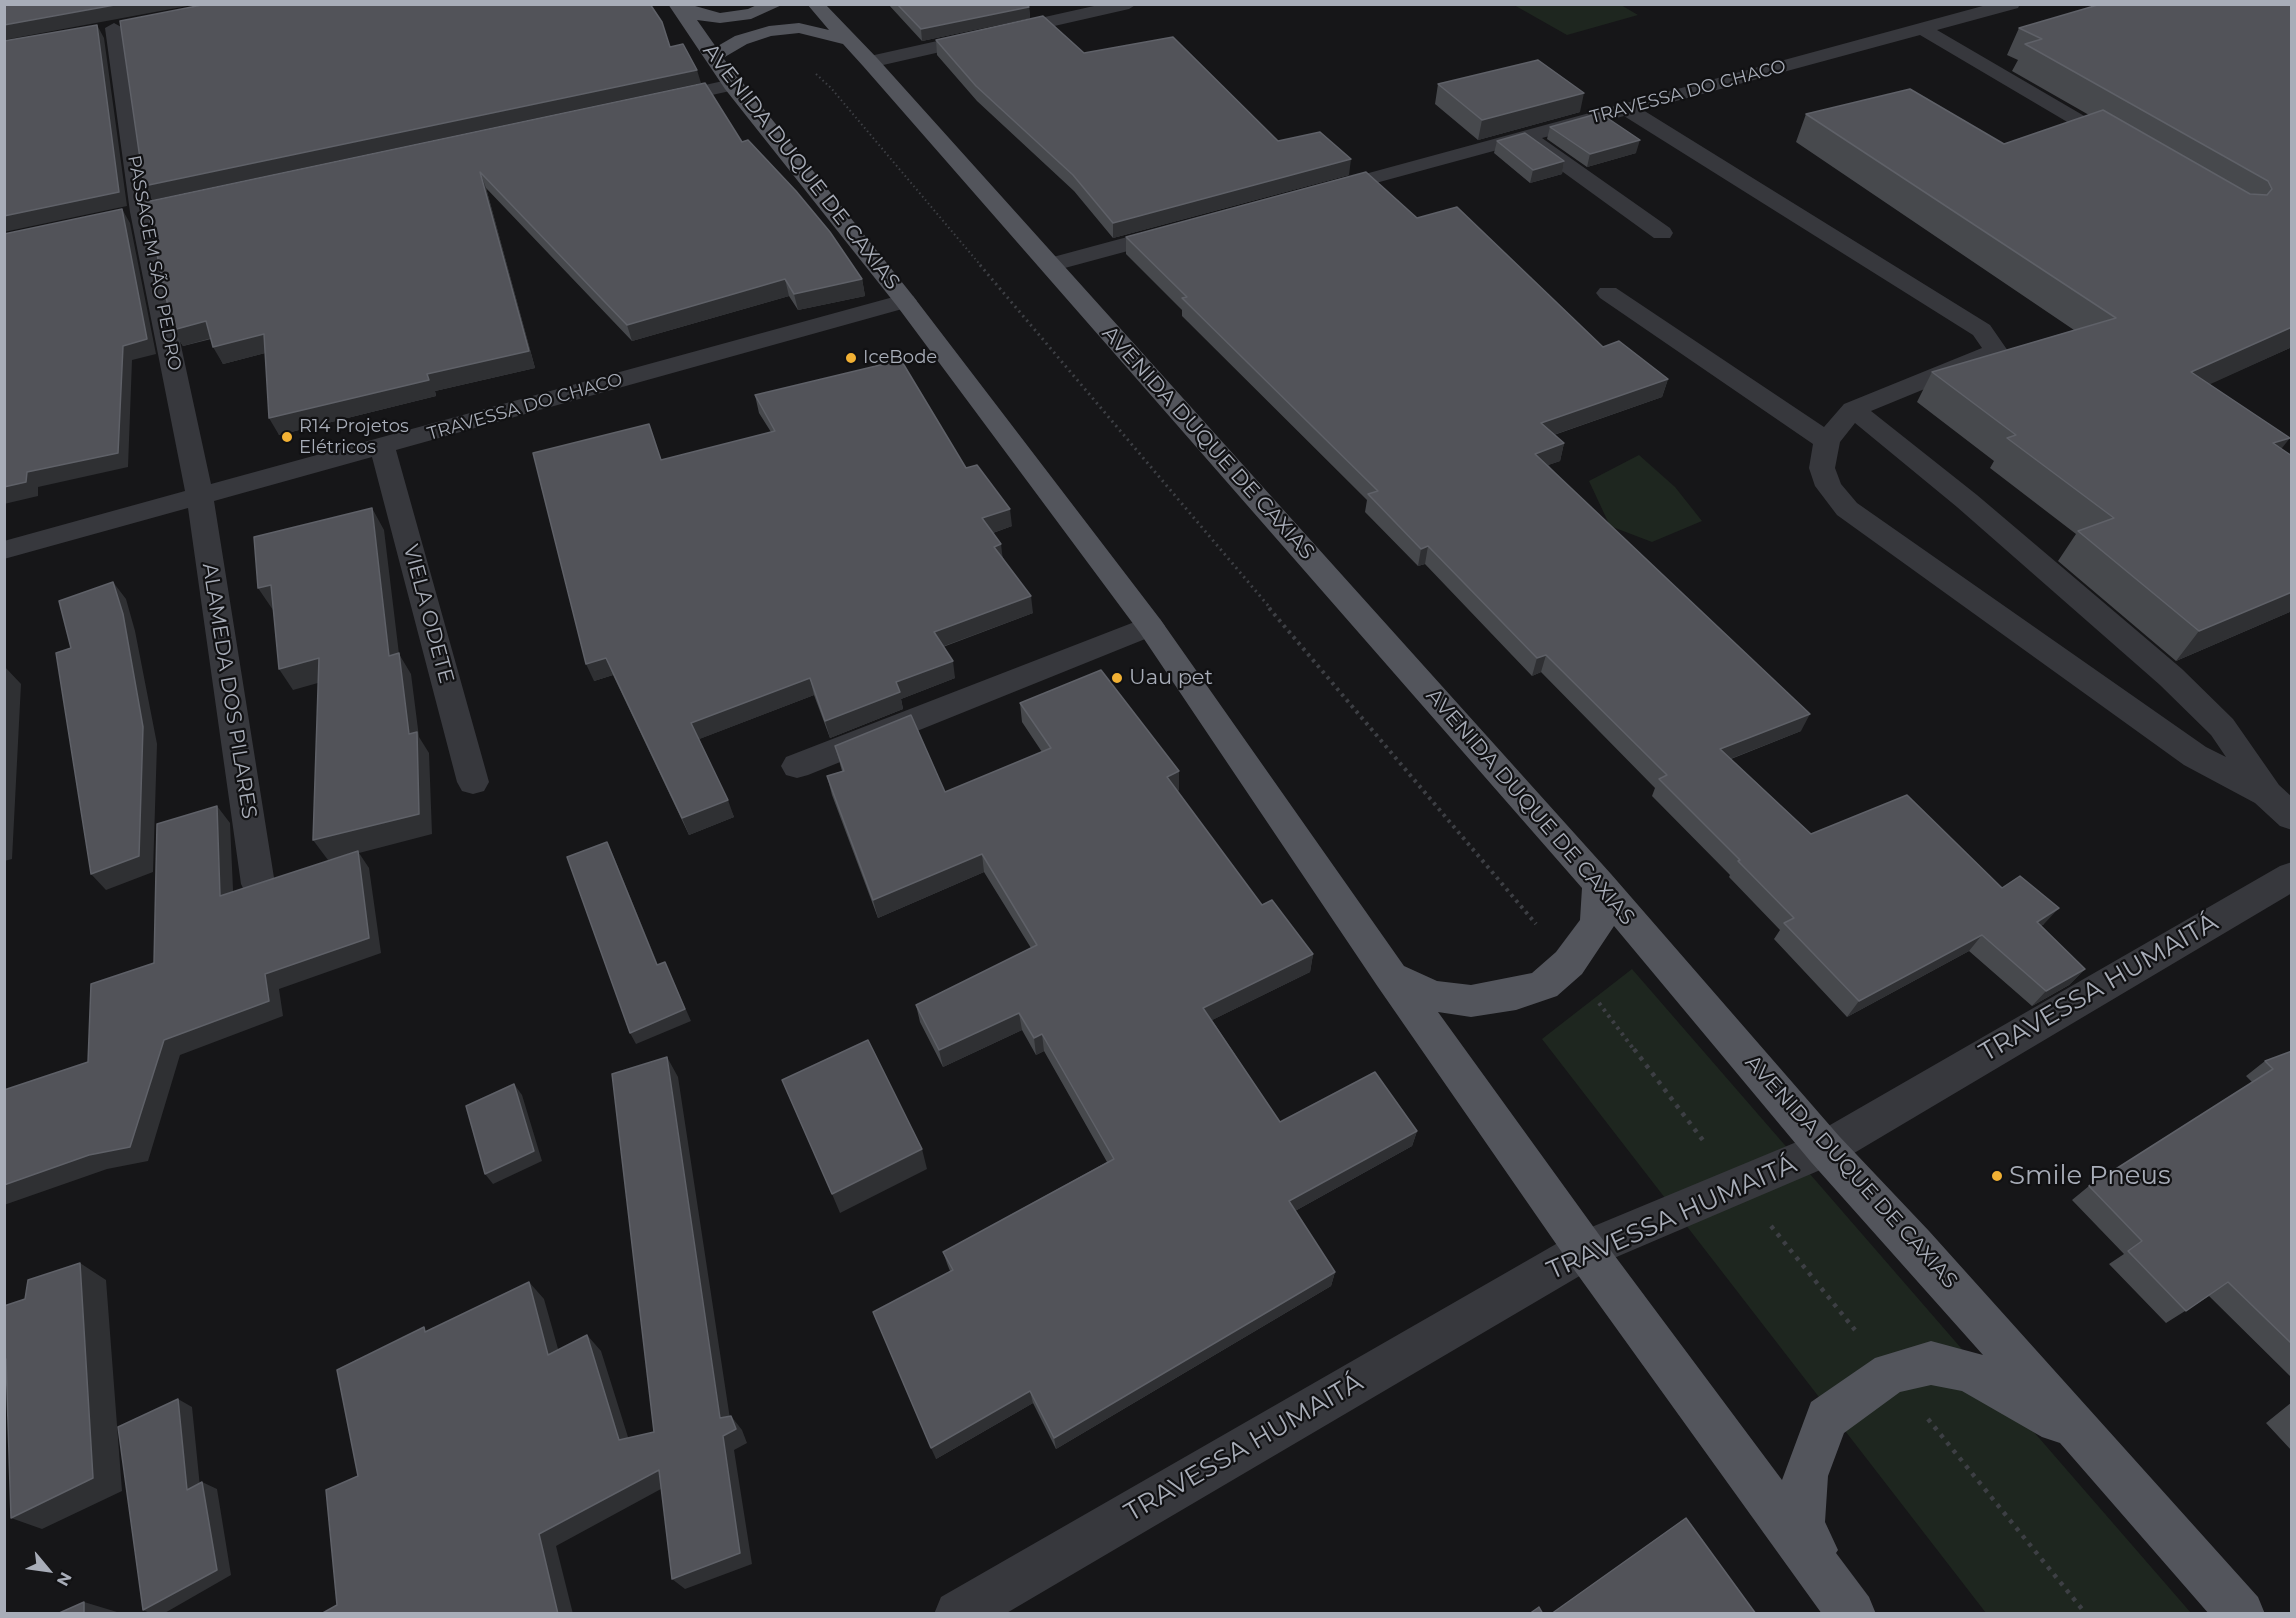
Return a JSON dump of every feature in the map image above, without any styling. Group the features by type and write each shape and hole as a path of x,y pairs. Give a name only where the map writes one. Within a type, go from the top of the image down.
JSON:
{"main road":[{"path":"679,6 699,15 720,18 751,14 776,4"},
{"name":"AVENIDA DUQUE DE CAXIAS","path":"815,4 870,62 1599,884 1825,1149 1914,1245 2241,1614"},
{"name":"AVENIDA DUQUE DE CAXIAS","path":"679,6 732,85 905,301 1150,626 1390,976 1585,1251 1852,1614"},
{"path":"712,57 741,40 769,31 799,28 849,40"},
{"path":"1390,976 1433,996 1471,1001 1516,994 1544,986 1569,963 1597,924 1599,884"},
{"path":"1827,1579 1802,1524 1805,1476 1827,1418 1890,1373 1931,1363 1969,1371 2083,1435"}],"street":[{"path":"870,62 1129,4"},
{"name":"TRAVESSA DO CHACO","path":"1311,194 2013,4"},
{"name":"PASSAGEM SÃO PEDRO","path":"114,28 141,212 200,498"},
{"path":"1923,29 2128,150"},
{"path":"651,103 732,85"},
{"path":"1627,109 1982,330 1996,351 1853,409 1827,441 1822,468 1828,486 1847,509 2195,756 2267,794"},
{"path":"1527,136 1662,233"},
{"path":"118,217 164,207"},
{"path":"1050,265 1186,228"},
{"path":"1608,293 1827,441"},
{"name":"TRAVESSA DO CHACO","path":"4,550 200,498 905,301"},
{"path":"1853,409 1967,501 2171,678 2222,728 2267,794 2292,817"},
{"name":"VIELA ODETE","path":"382,447 473,782"},
{"name":"ALAMEDA DOS PILARES","path":"200,498 258,884"},
{"path":"797,766 1150,626"},
{"name":"TRAVESSA HUMAITÁ","path":"958,1614 1585,1251 1825,1149 2292,876"}],"path":[{"path":"769,31 831,88 1569,963 1738,1186 2086,1614"}],"shaded area":[{"path":"1514,5 1621,5 1638,15 1567,35"},
{"path":"1639,455 1675,487 1702,521 1652,542 1610,526 1589,481"},
{"path":"1632,969 2191,1613 1986,1613 1542,1039"}],"building":[{"path":"4,4 120,4 4,25"},
{"path":"207,4 650,4 662,22 670,47 683,44 697,70 144,186 120,21"},
{"path":"897,4 1026,4 1029,7 921,29"},
{"path":"2101,4 2292,4 2292,327 2191,372 2290,438 2273,443 2292,456 2292,592 2199,631 2078,531 2114,518 2007,438 2016,435 1932,372 2116,318 1806,114 1910,89 2004,144 2103,110 2250,194 2267,195 2272,189 2268,181 2025,44 2042,39 2019,28"},
{"path":"1043,16 1084,53 1173,37 1278,141 1320,132 1351,159 1113,223 1073,175 976,86 936,40"},
{"path":"97,25 119,192 4,216 4,41"},
{"path":"1538,60 1584,93 1482,120 1438,84"},
{"path":"705,83 742,142 748,140 796,191 830,232 862,279 794,294 785,279 627,325 480,172 529,351 427,374 429,380 269,418 264,334 213,347 206,321 173,330 146,202"},
{"path":"1600,113 1640,140 1590,154 1550,127"},
{"path":"1525,133 1564,161 1533,170 1497,141"},
{"path":"1366,172 1417,218 1457,207 1603,347 1619,341 1668,379 1541,423 1564,443 1535,454 1810,714 1720,749 1811,834 1907,795 2002,888 2020,876 2059,908 2037,922 2085,969 2046,991 1982,935 1859,1001 1784,923 1794,918 1659,779 1667,775 1546,655 1537,658 1428,546 1421,549 1368,494 1378,491 1182,298 1187,297 1126,237"},
{"path":"122,209 147,339 123,346 118,453 27,472 26,482 4,487 4,234"},
{"path":"901,360 966,468 977,465 1010,509 982,518 1001,544 994,547 1031,596 934,632 953,661 896,682 900,692 825,721 810,678 691,723 728,800 682,818 606,658 586,664 533,453 649,424 661,460 775,431 755,395"},
{"path":"372,508 389,656 399,653 409,734 417,732 419,814 313,840 319,658 279,669 271,585 258,588 254,537"},
{"path":"113,582 123,614 143,727 139,856 91,874 56,653 71,648 59,601"},
{"path":"1101,670 1179,771 1167,777 1262,905 1272,900 1313,954 1203,1008 1280,1122 1375,1072 1417,1131 1289,1201 1335,1272 1054,1438 1030,1391 931,1448 873,1312 953,1270 943,1252 1114,1159 1042,1034 1034,1038 1019,1013 939,1050 916,1005 1037,945 982,854 873,900 827,776 844,771 835,746 911,715 945,792 1051,748 1020,703"},
{"path":"217,806 220,896 358,851 369,938 265,974 269,1001 164,1040 130,1147 89,1155 4,1185 4,1090 88,1062 91,984 154,963 157,824"},
{"path":"607,842 657,965 665,962 685,1009 630,1033 567,857"},
{"path":"868,1040 922,1149 832,1194 782,1080"},
{"path":"2292,1051 2292,1344 2228,1282 2186,1311 2128,1251 2142,1241 2089,1186 2273,1069 2265,1061"},
{"path":"667,1057 720,1418 731,1416 736,1429 723,1436 740,1553 672,1579 659,1470 539,1534 558,1614 321,1614 337,1605 326,1490 358,1476 337,1370 424,1327 425,1332 529,1282 548,1355 587,1335 619,1440 654,1432 612,1074"},
{"path":"514,1084 534,1151 485,1174 466,1106"},
{"path":"80,1263 93,1478 11,1518 4,1306 25,1299 28,1280"},
{"path":"178,1399 187,1490 202,1482 217,1570 143,1610 118,1427"},
{"path":"1686,1518 1756,1614 1551,1614"},
{"path":"84,1602 84,1614 57,1614"},
{"path":"1539,1607 1543,1614 1529,1614"}],"place":[{"name":"IceBode","path":"851,358"},
{"name":"R14 Projetos Elétricos","path":"287,437"},
{"name":"Uau pet","path":"1117,678"},
{"name":"Smile Pneus","path":"1997,1176"}]}
